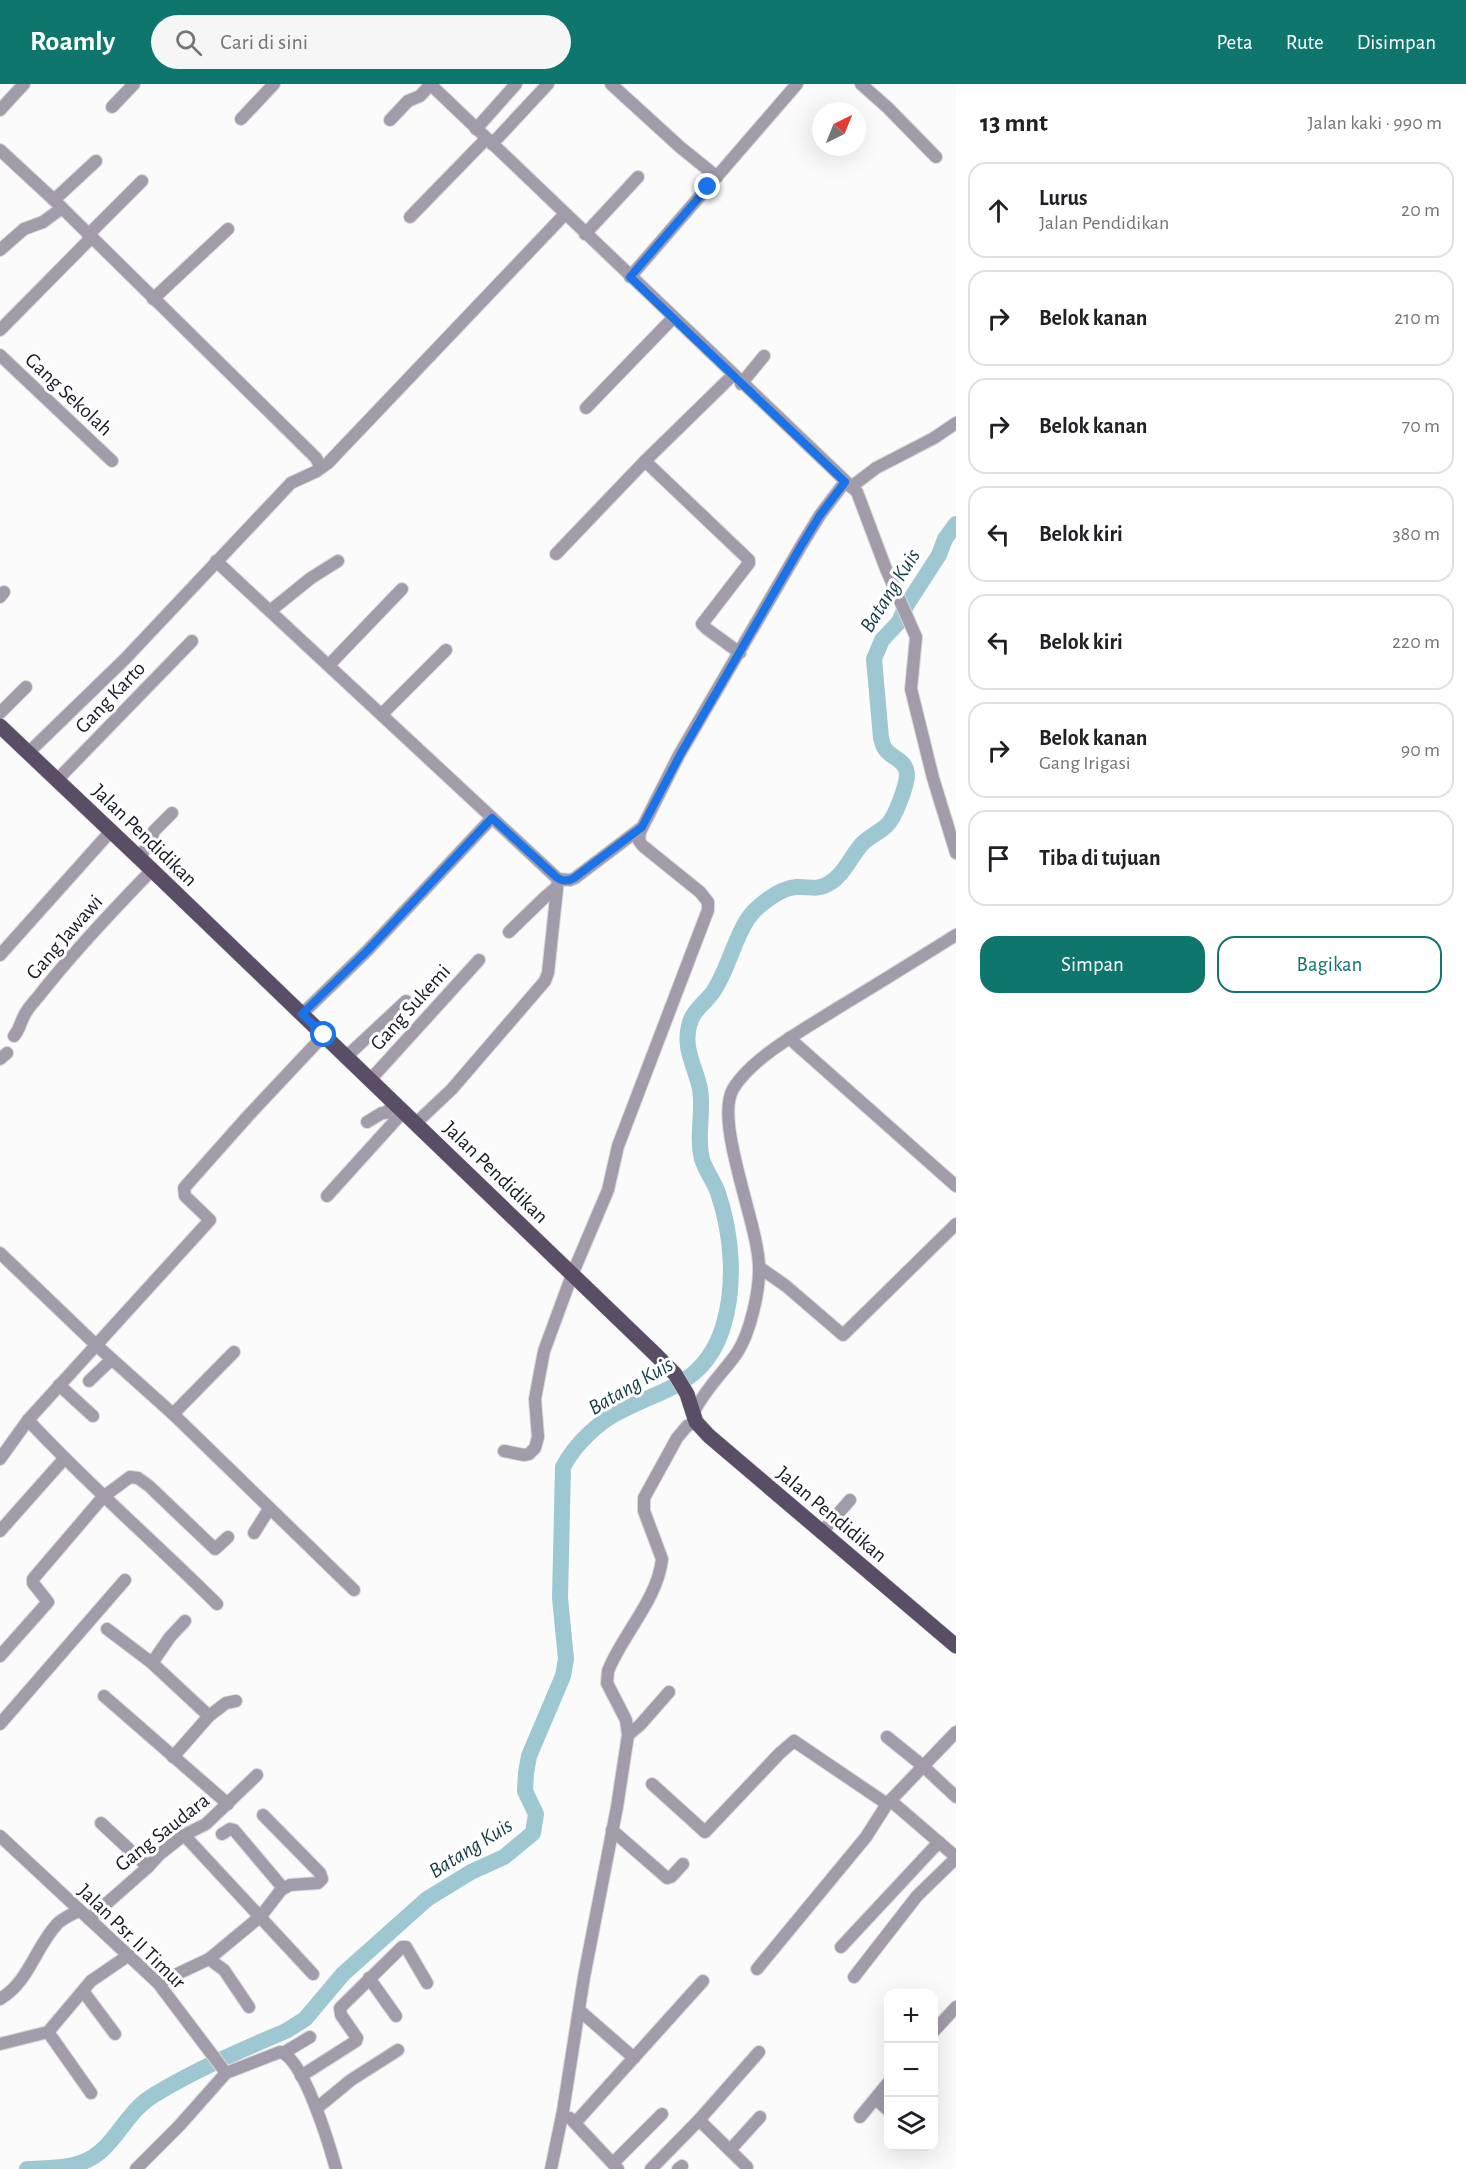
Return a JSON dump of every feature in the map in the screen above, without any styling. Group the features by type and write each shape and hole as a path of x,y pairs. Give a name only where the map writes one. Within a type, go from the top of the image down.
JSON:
{"main road":[{"name":"Jalan Pendidikan","path":"0,726 324,1035 370,1080 396,1111 416,1123 675,1374 687,1394 695,1417 709,1436 956,1646"}],"street":[{"path":"0,110 24,84"},
{"path":"112,107 134,84"},
{"path":"241,119 274,84"},
{"path":"390,120 408,101 420,96 430,84 856,492 916,637 911,689 933,778 956,853"},
{"path":"476,129 516,84"},
{"path":"410,217 548,84"},
{"path":"611,84 680,147 717,177"},
{"path":"630,277 797,84"},
{"path":"861,84 936,157"},
{"path":"0,150 58,204 316,458 321,468"},
{"path":"0,250 24,229 43,222 96,161"},
{"path":"585,234 638,177"},
{"path":"0,330 142,181"},
{"path":"28,753 125,659 291,483 328,463 565,214"},
{"path":"153,299 228,229"},
{"path":"586,408 673,318"},
{"path":"556,554 645,461 764,356"},
{"name":"Gang Sekolah","path":"1,359 112,461"},
{"path":"504,1451 524,1455 529,1454 535,1448 538,1437 536,1400 541,1363 572,1275 608,1190 618,1146 708,910 708,902 700,892 639,842 642,827 680,755 820,515 848,484 934,438 956,423"},
{"path":"645,461 749,561 702,624 740,652"},
{"path":"216,561 562,882"},
{"path":"270,611 311,578 338,561"},
{"path":"329,665 402,589"},
{"name":"Gang Karto","path":"57,780 192,641"},
{"path":"382,714 446,650"},
{"path":"0,713 26,687"},
{"path":"139,858 150,843 154,831 172,813"},
{"path":"302,1014 367,951 492,818"},
{"path":"508,932 562,882 642,827"},
{"path":"0,955 111,831"},
{"name":"Gang Jawawi","path":"14,1036 22,1024 23,1017 72,955 153,870"},
{"path":"416,1123 452,1089 544,981 548,974 562,882"},
{"path":"551,2169 628,1735 626,1720 608,1683 608,1671 655,1584 663,1559 644,1511 644,1498 677,1438 695,1417 708,1388 737,1353 746,1336 753,1309 759,1267 749,1209 733,1148 727,1107 737,1084 760,1060 789,1038 955,937"},
{"name":"Gang Sukemi","path":"370,1080 479,960"},
{"path":"346,1057 406,1001"},
{"path":"0,1459 28,1420 210,1220 185,1196 184,1188 324,1035"},
{"path":"789,1038 956,1186"},
{"path":"367,1122 382,1113 396,1111"},
{"path":"327,1196 396,1111"},
{"path":"759,1267 773,1275 844,1335 956,1224"},
{"path":"0,1253 111,1359 173,1414 354,1590"},
{"path":"173,1414 234,1352"},
{"path":"89,1381 111,1359"},
{"path":"59,1385 93,1416"},
{"path":"28,1420 64,1459 165,1552 217,1605"},
{"path":"0,1531 64,1459"},
{"path":"0,1656 48,1602 33,1583 33,1579 103,1497 128,1478 138,1478 149,1486 215,1549 228,1537"},
{"path":"821,1533 850,1500"},
{"path":"254,1533 269,1509"},
{"path":"0,1724 125,1580"},
{"path":"152,1663 170,1637 186,1622"},
{"path":"107,1629 152,1663 209,1716"},
{"path":"628,1735 669,1692"},
{"path":"104,1696 228,1804"},
{"path":"174,1756 209,1716 226,1703 236,1701"},
{"path":"756,1969 866,1837 889,1803 956,1732"},
{"path":"887,1737 956,1797"},
{"path":"652,1784 705,1832 794,1741 889,1803 956,1858 917,1896 854,1977"},
{"name":"Gang Saudara","path":"0,1999 9,1993 28,1972 57,1924 84,1915 148,1867 184,1835 206,1824 257,1775"},
{"path":"158,1983 209,1959 261,1916 283,1888 290,1885 318,1883 322,1876 263,1815"},
{"path":"101,1823 148,1867"},
{"path":"222,1834 230,1829 234,1830 283,1888"},
{"path":"612,1830 667,1878 671,1877 683,1864"},
{"path":"184,1835 314,1974"},
{"name":"Jalan Psr. II Timur","path":"0,1836 158,1983 225,2071"},
{"path":"841,1947 939,1842"},
{"path":"301,2076 356,2041 357,2038 340,2009 404,1946 427,1983"},
{"path":"0,2044 48,2032 95,1978 129,1955"},
{"path":"209,1959 224,1970 249,2007"},
{"path":"369,1978 396,2016"},
{"path":"575,2123 703,1981"},
{"path":"83,1991 115,2034"},
{"path":"938,2026 956,2007"},
{"path":"579,2010 634,2058"},
{"path":"48,2032 91,2093"},
{"path":"136,2169 179,2126 225,2071 270,2054 285,2052 310,2037"},
{"path":"317,2108 351,2080 398,2050"},
{"path":"285,2052 290,2056 317,2108 336,2169"},
{"path":"651,2169 699,2120 759,2052"},
{"path":"860,2117 884,2088"},
{"path":"876,2099 884,2106"},
{"path":"563,2111 615,2166 662,2114"},
{"path":"730,2150 760,2117"},
{"path":"699,2120 747,2167"}],"waterway":[{"name":"Batang Kuis","path":"27,2169 70,2166 86,2161 101,2151 136,2109 154,2095 202,2069 286,2031 305,2019 343,1974 427,1899 471,1872 504,1857 533,1833 536,1814 525,1791 529,1756 563,1676 566,1659 560,1598 563,1467 581,1442 605,1420 670,1388 695,1372 715,1346 727,1311 731,1277 727,1225 718,1193 700,1151 701,1098 688,1043 691,1021 723,975 742,929 756,909 790,888 820,887 833,881 861,845 884,828 894,816 907,774 904,766 885,749 882,743 874,659 882,640 899,622 906,606 956,524"}],"route":[{"path":"324,1035 302,1014 367,951 492,818 558,879 562,880 574,878 639,831 680,755 801,546 820,515 845,482 630,277 708,187"}]}
